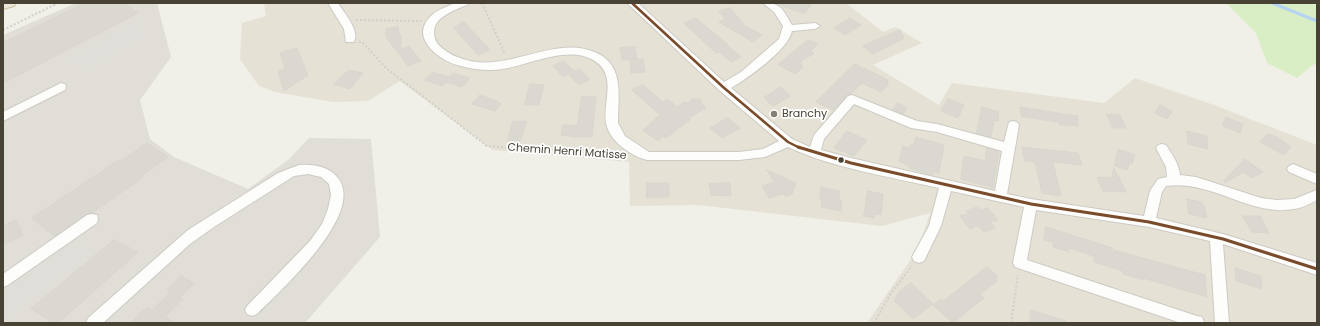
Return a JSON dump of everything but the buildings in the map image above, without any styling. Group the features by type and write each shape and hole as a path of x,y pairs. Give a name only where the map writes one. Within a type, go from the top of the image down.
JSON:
{"highway":[{"path":"3,5 9,3"}],"street":[{"path":"333,3 350,29 350,40"},
{"path":"430,21 446,10 464,3"},
{"path":"632,3 723,87 788,142 815,153 851,164 1030,204 1149,222 1216,238 1317,269"},
{"path":"723,87 745,75 783,41 788,28 781,14 768,3"},
{"name":"Chemin Henri Matisse","path":"430,21 427,30 428,39 441,53 455,61 478,66 509,64 557,52 582,52 603,61 613,79 612,123 614,129 621,139 633,149 647,156 739,156 765,153 788,142"},
{"path":"788,28 815,26"},
{"path":"3,117 62,86"},
{"path":"815,153 818,138 852,99 915,125 937,128 1009,148"},
{"path":"1000,197 1013,125"},
{"path":"1162,148 1175,173 1173,179"},
{"path":"1293,169 1317,178"},
{"path":"93,323 185,240 253,196 278,177 300,170 317,171 329,176 333,180 337,191 331,219 324,233 314,246 252,310"},
{"path":"1149,222 1156,191 1162,182 1173,179 1187,179 1261,202 1274,204 1295,204 1317,195"},
{"path":"919,257 934,226 946,186"},
{"path":"1030,204 1020,263 1197,322"},
{"path":"3,281 92,220"},
{"path":"1216,238 1222,323"}],"path":[{"path":"3,30 58,3"},
{"path":"482,3 489,23 500,42 509,64"},
{"path":"346,23 360,19 430,21"},
{"name":"Chemin Henri Matisse","path":"350,40 362,42 386,68 487,146 629,157 647,156"},
{"path":"874,323 890,293 919,257"},
{"path":"1010,323 1020,263"}],"shaded area":[{"path":"76,3 157,3 171,57 140,100 150,139 174,157 248,189 288,160 309,138 371,139 380,237 305,323 3,323 3,35"},
{"path":"264,3 846,3 883,32 896,27 922,43 873,65 939,105 952,83 1104,103 1135,78 1214,105 1317,145 1317,323 867,323 918,249 930,213 882,226 698,205 630,206 629,162 493,150 400,81 368,101 333,102 275,92 259,86 240,59 242,23 266,16"},
{"path":"139,20 148,26 140,30 148,36 87,69 79,63 73,66 64,59"},
{"path":"76,239 94,253 3,321 3,292"}],"green space":[{"path":"1226,3 1311,3 1317,6 1317,65 1314,64 1297,78 1267,63 1256,33"}],"waterway":[{"path":"1272,3 1317,21"}],"transit line":[{"path":"632,3 723,87 772,129 788,142 805,150 851,163 1031,204 1149,222 1223,239 1317,269"}],"place":[{"name":"Branchy","path":"774,114"}]}
